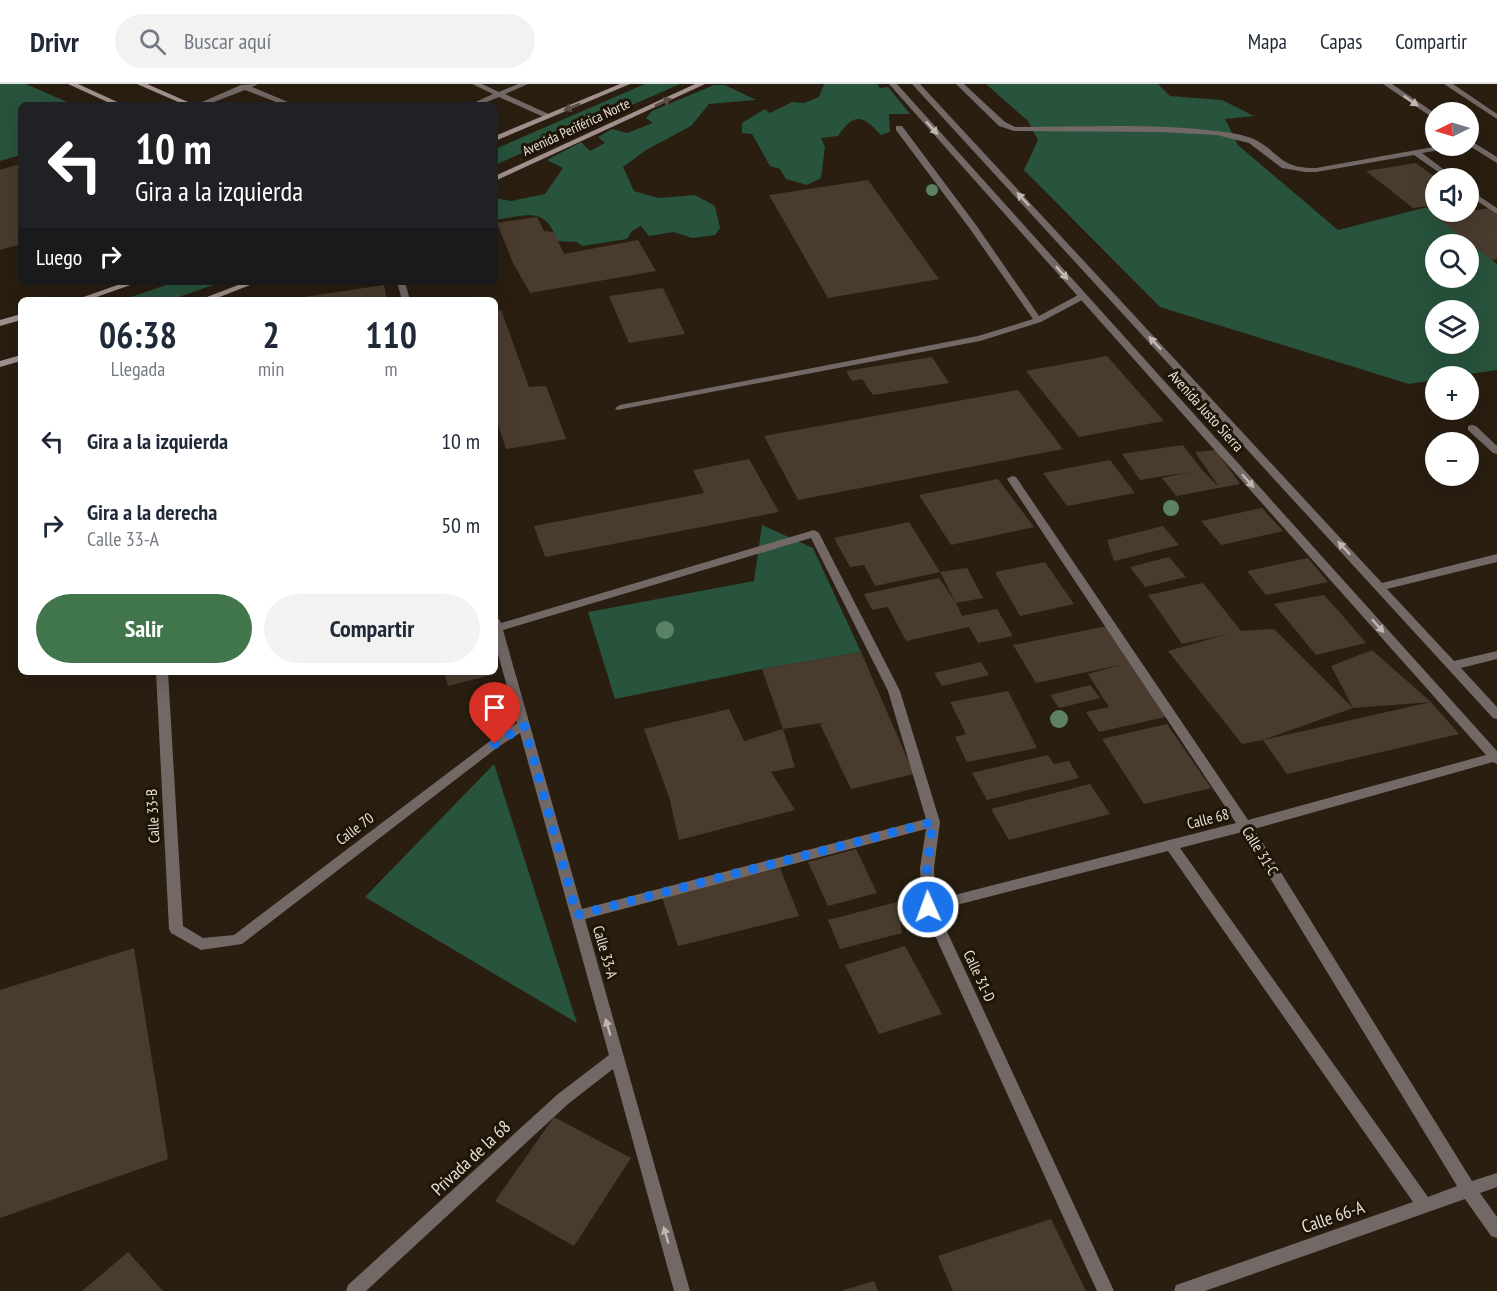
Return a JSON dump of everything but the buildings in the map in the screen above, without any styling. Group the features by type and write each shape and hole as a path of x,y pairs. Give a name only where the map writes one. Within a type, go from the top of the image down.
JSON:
{"main road":[{"path":"72,84 113,102"},
{"path":"141,84 184,102"},
{"name":"Avenida Periférica Norte","path":"498,138 626,84"},
{"name":"Avenida Periférica Norte","path":"498,178 701,84"},
{"path":"88,297 126,285"},
{"path":"212,297 246,285"},
{"path":"0,323 18,318"},
{"path":"0,364 18,359"}],"street":[{"path":"237,84 283,102"},
{"path":"207,102 254,84"},
{"path":"476,84 549,116"},
{"path":"479,102 524,84"},
{"name":"Avenida Justo Sierra","path":"893,84 1496,758"},
{"name":"Avenida Justo Sierra","path":"916,84 1497,715"},
{"path":"960,84 1002,124 1026,131 1159,130 1227,135 1252,141 1285,166 1305,170 1425,150"},
{"path":"1387,84 1425,110"},
{"path":"1448,84 1497,117"},
{"path":"899,128 973,227 1038,320"},
{"path":"1479,148 1497,161"},
{"path":"1415,152 1437,168"},
{"path":"1479,199 1497,212"},
{"path":"620,408 980,338 1038,320 1083,297"},
{"path":"1472,428 1497,451"},
{"name":"Calle 31-C","path":"1012,479 1245,826 1469,1191 1497,1230"},
{"name":"Calle 31-D","path":"498,624 814,533 894,691 933,822 927,868 928,907 1106,1291"},
{"path":"1379,587 1497,558"},
{"name":"Calle 33-A","path":"498,632 682,1291"},
{"path":"1452,666 1497,655"},
{"name":"Calle 33-B","path":"162,675 176,928 201,944"},
{"name":"Calle 70","path":"201,944 237,940 495,744 524,725"},
{"name":"Calle 68","path":"928,907 1245,826 1496,758"},
{"path":"577,915 933,822"},
{"path":"1171,845 1425,1205"},
{"name":"Privada de la 68","path":"354,1291 563,1100 617,1057"},
{"name":"Calle 66-A","path":"1182,1291 1497,1180"}],"green space":[{"path":"0,84 26,84 67,102 18,102 18,156 0,161"},
{"path":"645,84 680,84 498,164 498,148"},
{"path":"824,84 877,84 880,88 888,87 910,114 889,114 890,132 881,135 864,120 859,119 849,123 838,136 821,138 825,147 821,178 807,185 786,179 780,169 770,166 752,134 742,133 742,123 765,109 770,113 792,102 804,103 819,97"},
{"path":"986,84 1158,84 1170,96 1222,100 1254,116 1225,119 1238,145 1338,230 1425,208 1425,222 1445,222 1460,234 1425,234 1425,288 1479,288 1479,249 1497,264 1497,370 1479,373 1479,366 1425,366 1425,382 1409,384 1160,307 1024,170 1038,140 1028,121"},
{"path":"714,85 725,85 756,100 709,104 691,126 646,150 623,167 634,191 658,198 695,195 715,206 720,228 715,235 692,238 674,232 649,236 641,226 632,231 627,239 582,246 577,242 557,241 547,222 540,217 525,215 498,220 498,199 511,201 545,194 563,168 547,160 581,142 590,151 605,143 598,137 612,129 627,133 653,123 646,118 652,111"},
{"path":"166,285 213,285 179,297 131,297"},
{"path":"762,525 813,548 861,652 762,669 615,699 588,612 754,581"},
{"path":"494,764 577,1023 365,897"}],"route":[{"path":"495,744 524,725 577,915 933,822 927,868 928,907"}]}
